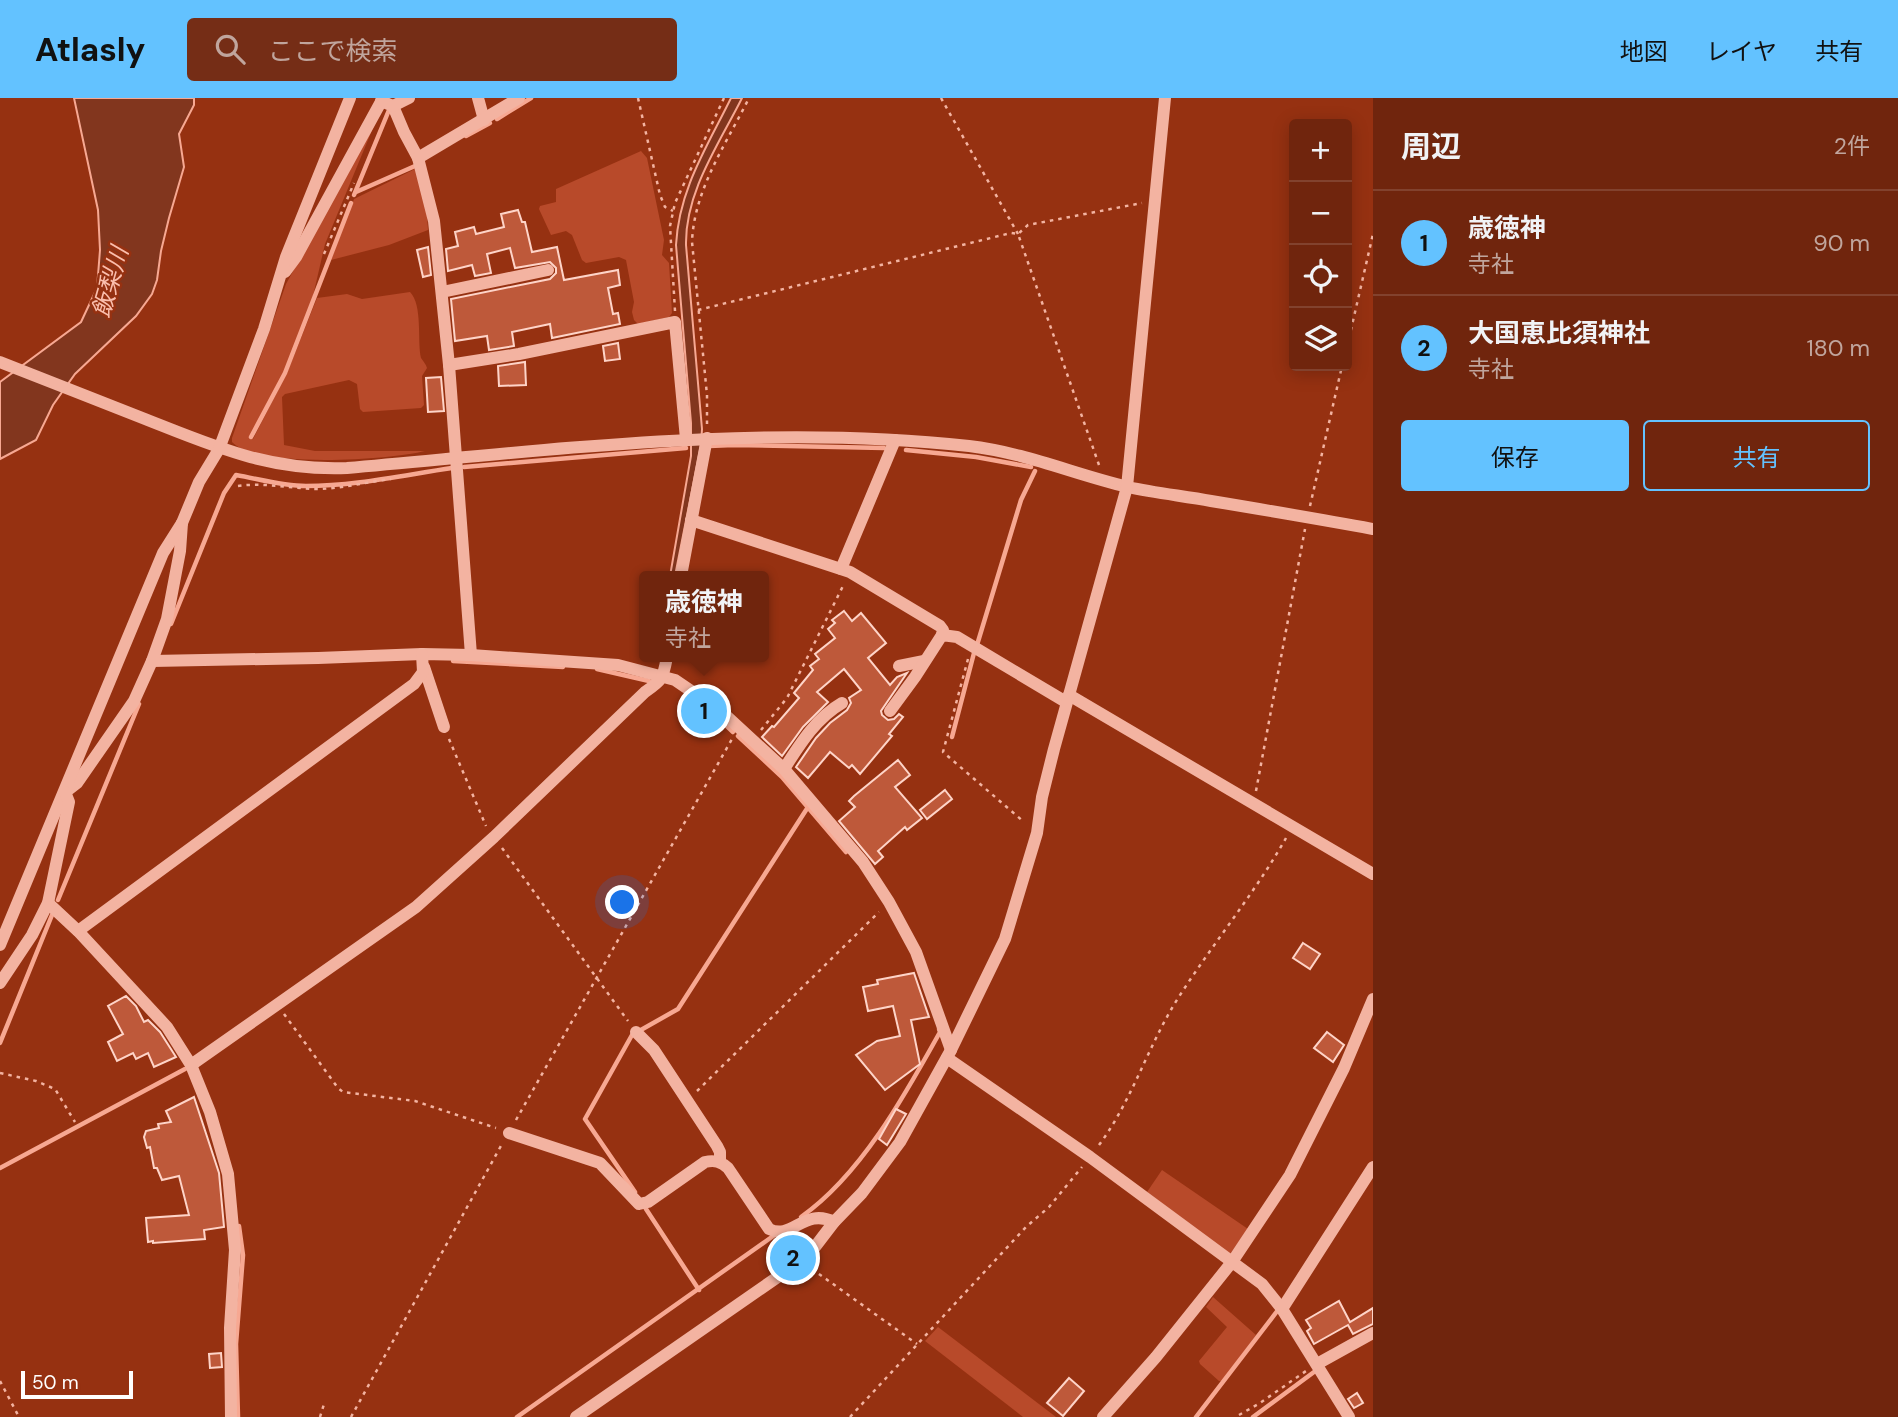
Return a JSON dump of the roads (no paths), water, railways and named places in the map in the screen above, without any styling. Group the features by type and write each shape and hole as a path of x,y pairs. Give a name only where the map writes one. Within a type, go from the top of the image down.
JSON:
{"street":[{"path":"0,945 163,552 182,523 199,482 219,449 264,329 278,280 350,98"},
{"path":"386,101 409,98"},
{"path":"478,98 484,120"},
{"path":"418,158 519,98"},
{"path":"576,1417 802,1262 862,1193 901,1142 949,1054 1004,939 1037,833 1042,797 1068,698 1128,487 1165,98"},
{"path":"278,280 296,257 386,101"},
{"path":"386,101 415,148 434,221 457,458 471,654"},
{"path":"442,292 548,270"},
{"path":"449,365 519,354 675,321 696,439 691,520 682,571"},
{"path":"0,362 219,449 278,465 323,469 696,439 785,436 895,440 1005,452 1128,487 1373,529"},
{"path":"845,570 895,440"},
{"path":"691,520 845,570 940,626 942,635 890,711"},
{"path":"65,792 77,783 134,701 152,661 167,619 180,551 182,523"},
{"path":"942,635 951,634 1068,698 1251,801 1373,874"},
{"path":"422,654 444,727"},
{"path":"152,661 471,654 618,665 662,679 675,680 703,698 784,769 863,862 916,951 949,1054 1262,1284 1282,1309 1349,1417"},
{"path":"899,666 924,661"},
{"path":"191,1065 416,907 491,834 662,679 666,662"},
{"path":"78,931 414,684 421,677 424,667"},
{"path":"784,769 819,720 842,703"},
{"path":"0,982 32,935 48,903 69,802 65,792"},
{"path":"48,903 78,931 167,1027 191,1065 210,1112 228,1174 235,1250 230,1328 230,1417"},
{"path":"1103,1417 1156,1357 1232,1262 1290,1175 1344,1068 1373,999"},
{"path":"636,1032 654,1050 717,1146 720,1161 728,1168 769,1229 773,1232 784,1231 815,1217 824,1217 834,1222"},
{"path":"509,1133 600,1163 639,1204 646,1203 705,1162 720,1161"},
{"path":"1282,1309 1373,1167"},
{"path":"1317,1364 1373,1333"}],"water":[{"name":"飯梨川","path":"74,98 194,98 194,105 179,134 184,167 152,294 136,316 75,374 53,405 36,440 0,459 0,382 81,322 97,288 100,250 98,210"},
{"path":"731,98 742,98 697,187 687,225 686,245 702,429 676,571 671,571 691,456 691,423 676,245 682,205 696,169"}],"waterway":[{"path":"497,119 531,98"},
{"path":"354,195 389,110"},
{"path":"466,136 490,123"},
{"path":"356,192 415,166"},
{"path":"251,437 285,373 351,203"},
{"path":"709,446 884,448"},
{"path":"464,467 686,448"},
{"path":"906,450 976,457 1031,467"},
{"path":"171,624 224,493 236,475 288,485 324,486 452,468"},
{"path":"977,645 1021,500 1035,471"},
{"path":"952,737 974,653"},
{"path":"453,661 563,667"},
{"path":"597,669 649,681"},
{"path":"58,900 139,704"},
{"path":"711,711 733,732"},
{"path":"738,736 782,777 846,852"},
{"path":"635,1192 585,1119 632,1035 678,1009 808,807"},
{"path":"0,1043 52,915"},
{"path":"801,1217 823,1200 862,1157 912,1082 940,1032 939,1029"},
{"path":"0,1168 185,1069"},
{"path":"646,1209 699,1290"},
{"path":"238,1417 236,1344 243,1255 239,1226"},
{"path":"517,1417 776,1234"},
{"path":"1196,1417 1278,1310"},
{"path":"1253,1417 1314,1372"}],"place":[{"name":"歳徳神","path":"704,711"},
{"name":"大国恵比須神社","path":"793,1258"}]}
